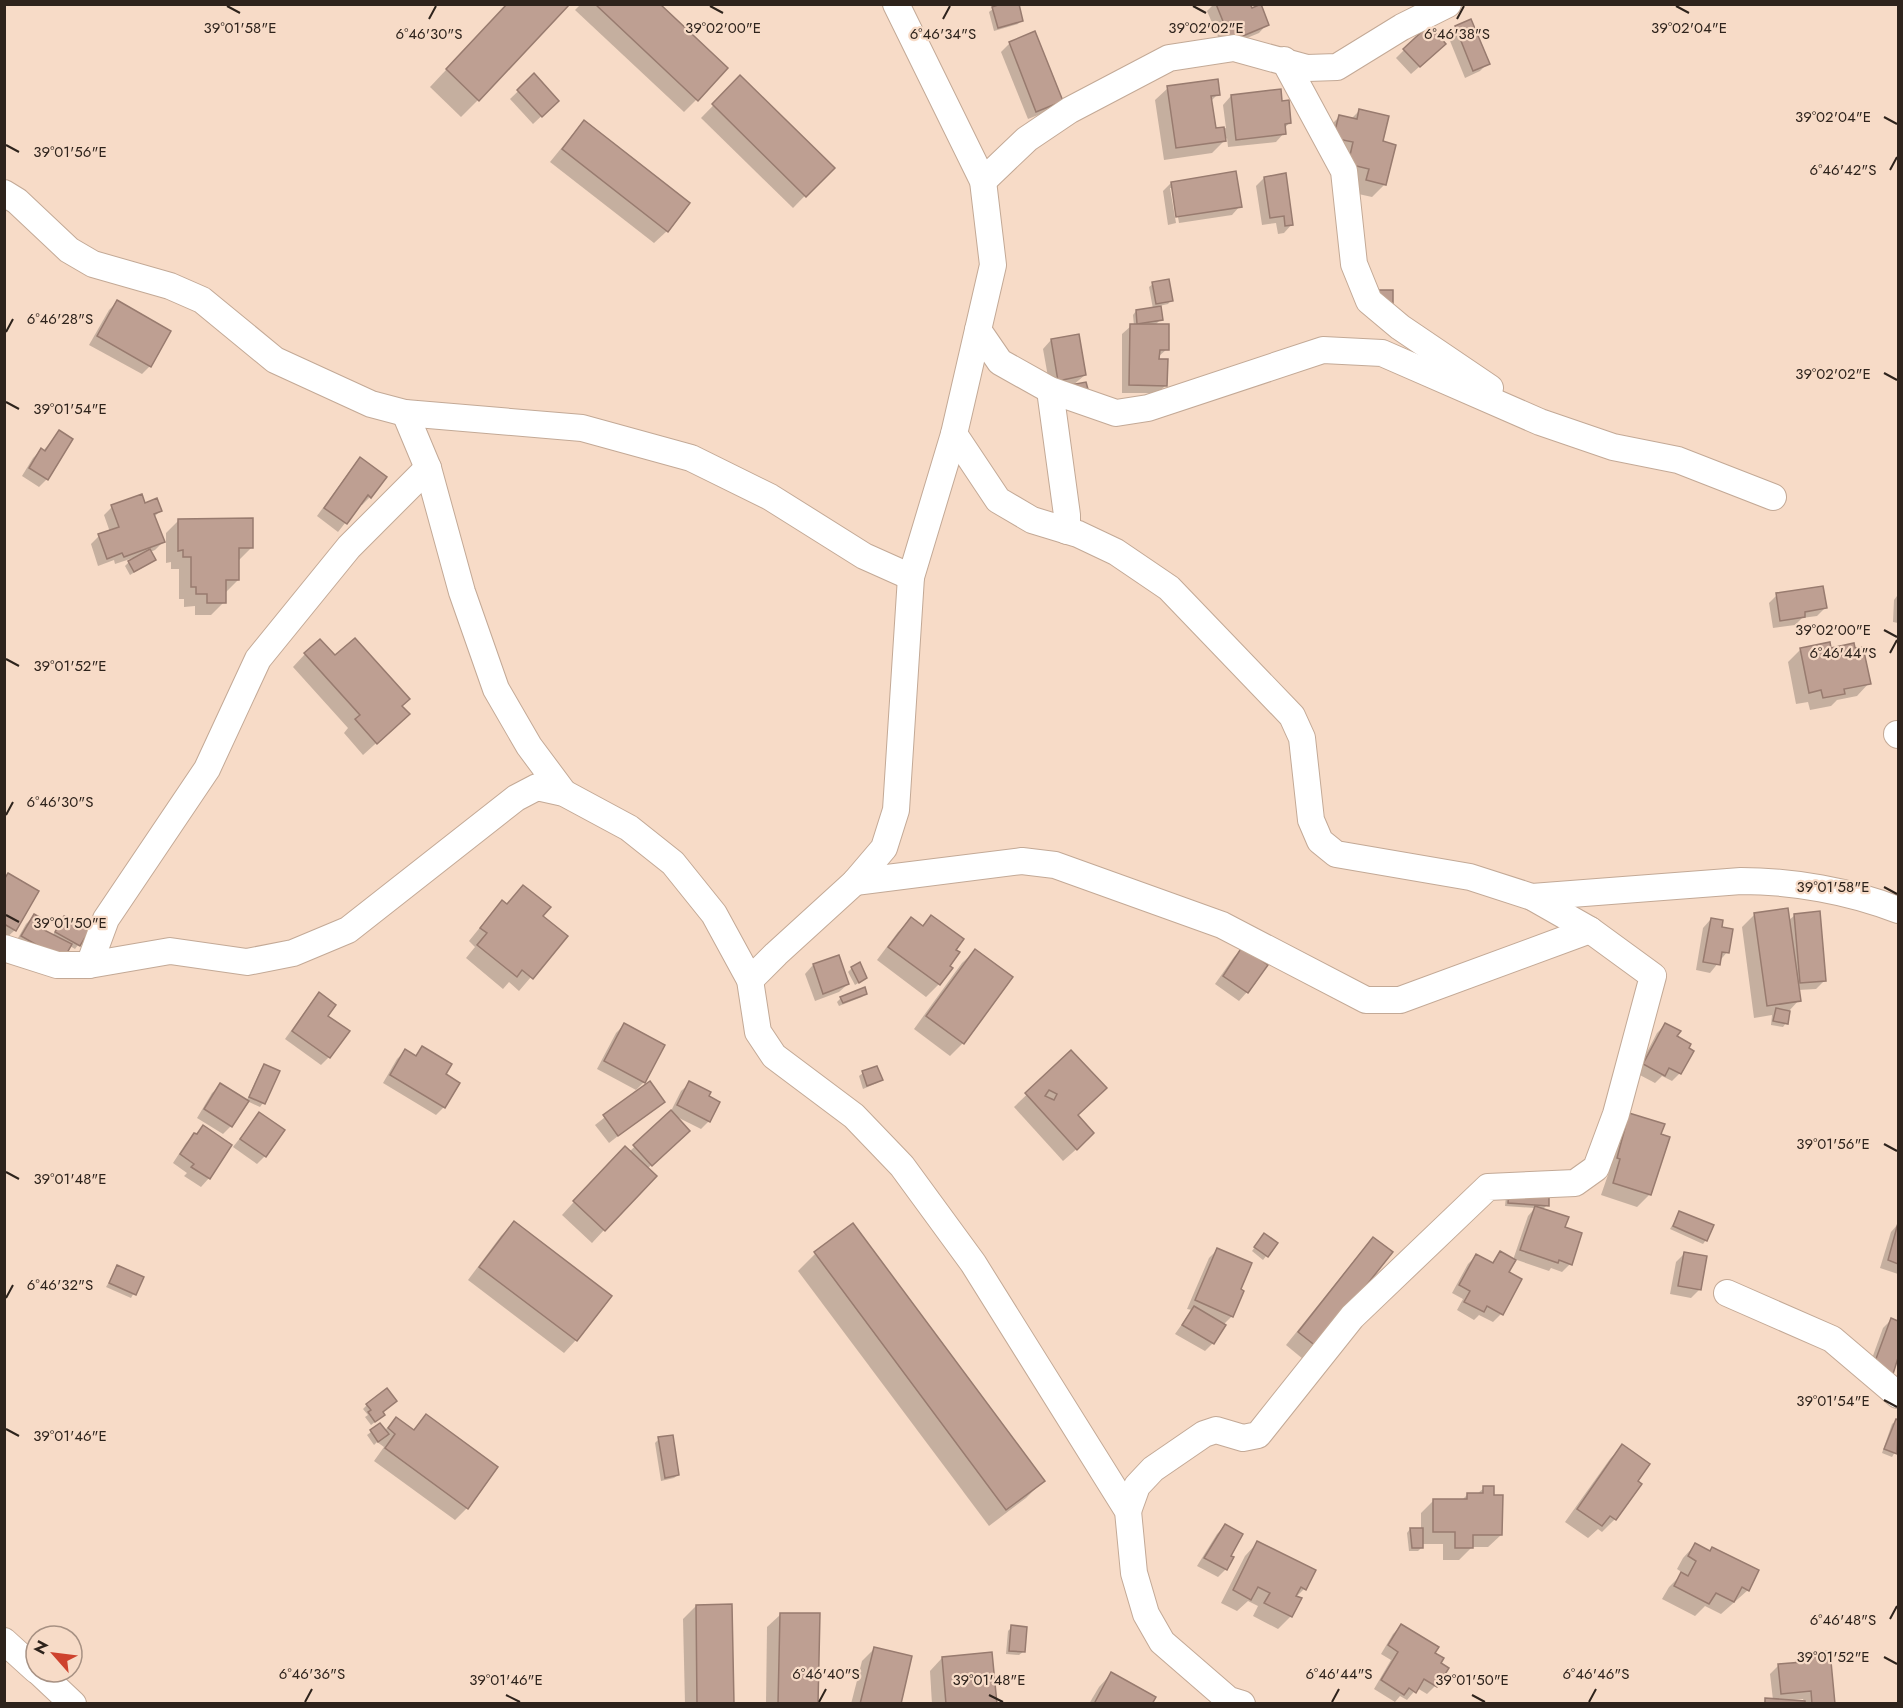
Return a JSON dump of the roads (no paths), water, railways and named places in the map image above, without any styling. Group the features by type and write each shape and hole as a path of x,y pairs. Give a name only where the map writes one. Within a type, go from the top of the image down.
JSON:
{"street":[{"path":"750,981 776,954 855,882 884,848 896,810 911,577 954,434 993,265 983,182 896,4"},
{"path":"983,182 1027,139 1070,110 1169,58 1234,48 1307,68 1337,67 1402,27 1449,4"},
{"path":"1284,60 1344,171 1354,264 1369,302 1400,327 1540,422"},
{"path":"4,192 17,201 69,250 93,264 170,286 202,300 275,360 371,404 405,413 582,428 691,458 770,497 864,556 911,577"},
{"path":"978,330 1000,362 1050,390 1116,413 1148,408 1323,350 1382,353 1540,422 1613,447 1678,460 1773,497"},
{"path":"1050,390 1067,514 1067,531"},
{"path":"405,413 428,468 462,592 496,689 529,746 564,793"},
{"path":"954,434 998,500 1032,520 1067,531 1116,552 1169,588 1292,716 1302,738 1311,820 1320,841 1336,854 1470,877 1532,897 1590,930 1653,976 1616,1114 1596,1168 1575,1183 1488,1187 1352,1317 1258,1435 1243,1438 1216,1430 1204,1434 1153,1469 1137,1486 1128,1511 1134,1573 1146,1614 1162,1642 1229,1700 1242,1704"},
{"path":"89,965 106,919 207,769 258,659 349,547 428,468"},
{"path":"4,948 57,965 89,965 170,951 248,962 293,953 348,930 516,798 537,787 564,793 628,828 673,863 714,914 750,981 758,1032 774,1056 854,1116 902,1166 974,1263 1128,1511"},
{"path":"855,882 1022,861 1055,865 1222,925 1366,1000 1400,1000 1590,930"},
{"path":"1532,897 1740,881 1769,881 1868,898 1899,910"},
{"path":"1727,1293 1833,1339 1899,1395"},
{"path":"4,1641 24,1659"},
{"path":"51,1684 73,1704"}]}
